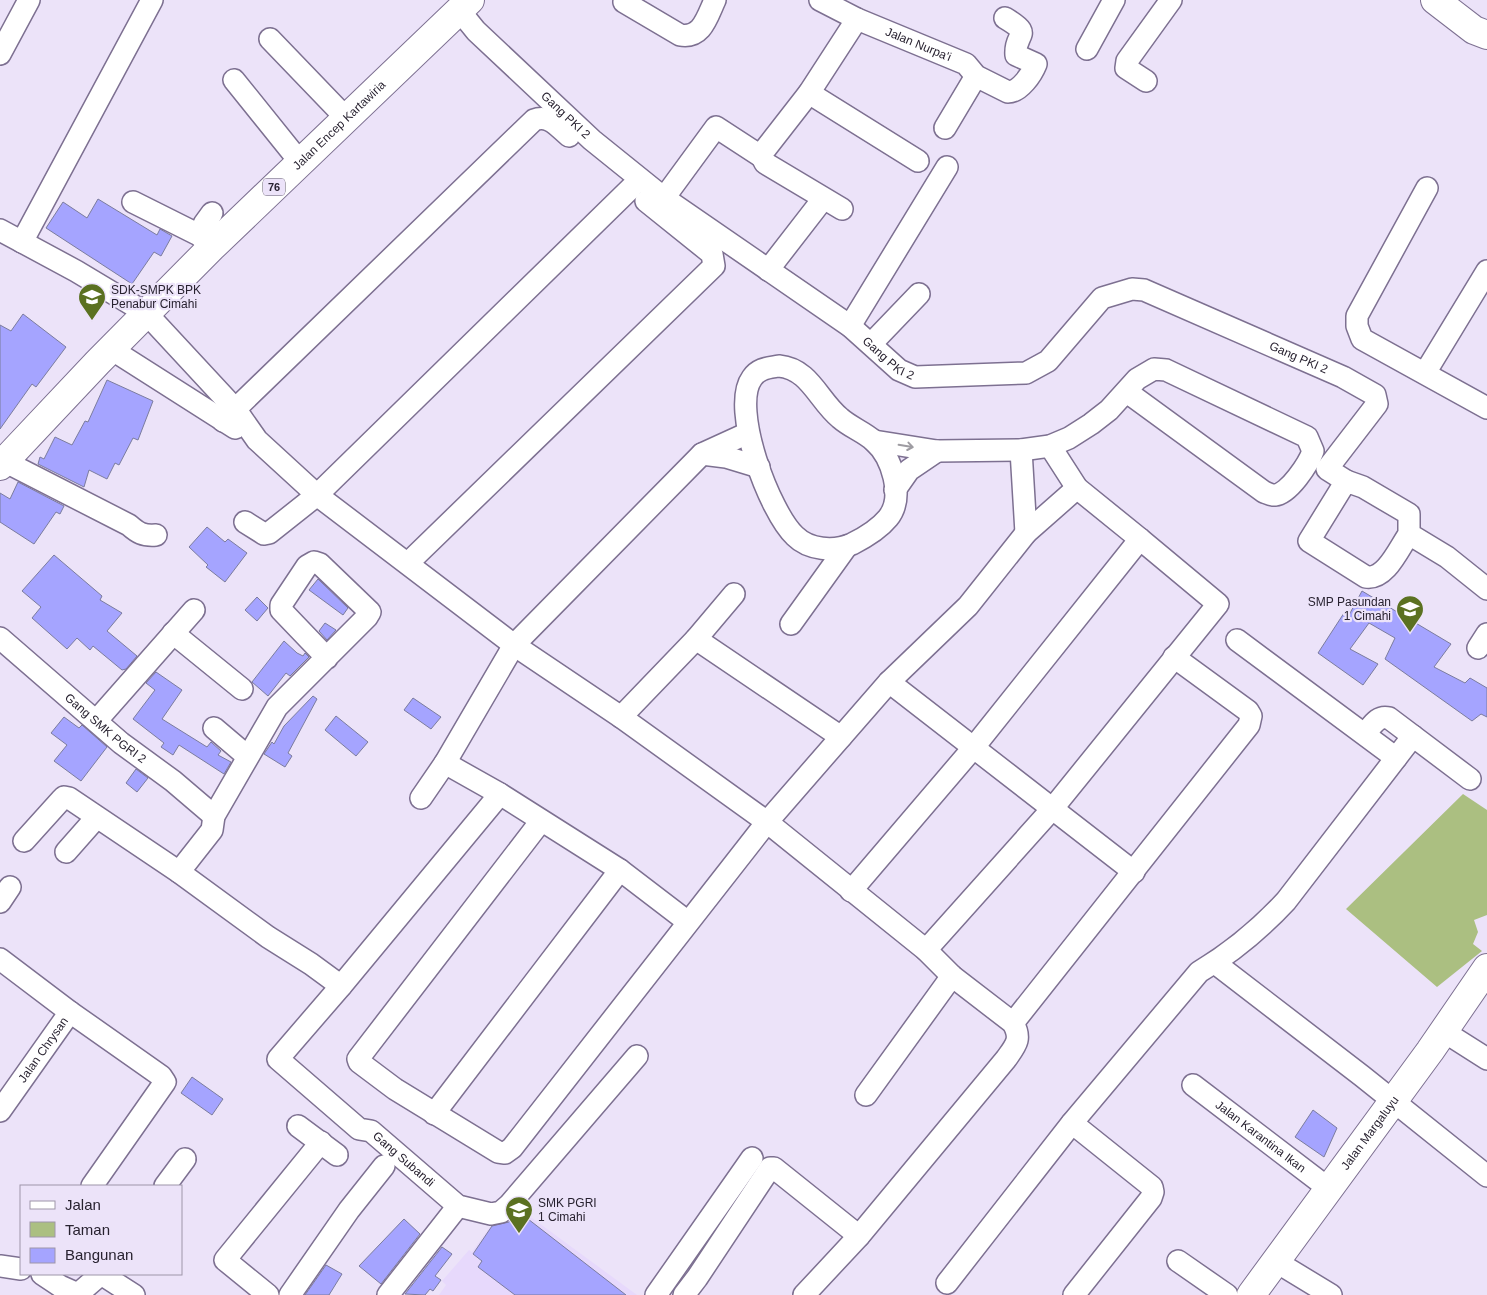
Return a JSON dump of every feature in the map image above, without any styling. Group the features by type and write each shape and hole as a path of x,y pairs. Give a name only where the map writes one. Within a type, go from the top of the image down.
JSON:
{"main road":[{"path":"1445,8 1487,35"},
{"name":"Jalan Encep Kartawiria","path":"1,462 146,313 216,232 300,162 460,9"},
{"name":"Jalan Margaluyu","path":"1251,1295 1393,1101 1487,968"}],"street":[{"path":"0,54 29,0"},
{"path":"22,242 150,0"},
{"path":"624,2 680,35 690,37 699,33 715,0"},
{"name":"Jalan Nurpa'i","path":"820,0 857,19 966,64 976,76 1008,92 1013,92 1019,88 1036,64 1016,55 1022,32 1020,27 1005,18"},
{"path":"1087,49 1114,0"},
{"path":"1146,80 1126,68 1127,61 1171,0"},
{"name":"Gang PKI 2","path":"460,9 476,31 592,140 664,198 850,326 899,370 915,377 1026,373 1048,362 1102,298 1132,289 1144,290 1343,377 1375,395 1377,404 1336,475"},
{"path":"762,157 763,152 809,93 857,19"},
{"path":"270,39 346,118"},
{"path":"945,128 976,76"},
{"path":"234,80 300,162"},
{"path":"809,93 918,161"},
{"path":"230,415 534,120 541,117 548,119 712,254 714,266 408,562"},
{"path":"664,198 716,127 762,157 765,163 842,209"},
{"path":"850,326 947,168"},
{"path":"245,522 264,534 269,533 316,495 631,188"},
{"path":"1427,188 1357,316 1357,326 1362,339 1487,408"},
{"path":"768,270 823,199"},
{"path":"133,202 198,236 216,232"},
{"path":"0,230 146,313 230,415 316,495 408,562 514,645 621,717 767,822 926,950 952,976 1013,1023 1019,1034 1018,1043 859,1236 804,1295"},
{"path":"1425,373 1487,272"},
{"path":"871,344 919,294"},
{"path":"111,349 230,415"},
{"path":"779,366 791,367 802,373 840,419 874,441 888,460 894,475 895,490 894,502 889,517 863,539 848,546 830,550 812,546 795,537 777,514 748,433 747,392 752,379 762,369 779,366"},
{"path":"874,441 937,451 1021,450 1050,446 1069,438 1091,424 1127,392 1137,379 1154,369 1166,370 1307,437 1313,451 1310,460 1285,492 1274,496 1264,492 1127,392"},
{"path":"421,798 445,763 514,645 702,454 748,433"},
{"path":"926,950 1053,808 1218,604 1077,488 1050,446"},
{"path":"1021,450 1026,533"},
{"path":"895,490 909,470 937,451"},
{"path":"702,454 726,457 760,466"},
{"path":"1,462 129,525 137,532 146,536 156,535"},
{"path":"1336,475 1363,487 1409,514 1409,534 1380,575 1372,578 1366,577 1309,541 1336,475"},
{"path":"541,821 359,1056 359,1062 395,1089 498,1152 505,1153 512,1148 767,822 889,682 968,606 1026,533 1077,488"},
{"path":"1409,534 1447,557 1487,589"},
{"path":"851,891 974,747 1140,539"},
{"path":"792,624 848,546"},
{"path":"621,717 696,639 734,594"},
{"path":"97,720 194,610"},
{"path":"173,633 242,688"},
{"name":"Gang SMK PGRI 2","path":"0,638 97,720 121,743 173,781 214,816"},
{"path":"696,639 841,737"},
{"path":"1237,640 1396,758"},
{"path":"1013,1023 1249,724 1250,716 1248,711 1174,657"},
{"path":"179,872 212,830 214,816 277,707 327,658"},
{"path":"889,682 1134,872"},
{"path":"1365,734 1383,717 1389,718 1470,779"},
{"path":"214,728 247,756"},
{"path":"947,1283 1072,1123 1199,972 1215,963 1266,923 1286,901 1413,736"},
{"path":"445,763 500,794 620,870 688,922"},
{"path":"24,841 64,797 179,872 268,938 311,964 341,986 500,794"},
{"path":"66,852 96,818"},
{"path":"434,1114 620,870"},
{"path":"0,959 70,1012 161,1076 165,1082 93,1185"},
{"path":"1215,963 1487,1176"},
{"path":"866,1095 952,976"},
{"name":"Gang Subandi","path":"341,986 278,1059 359,1129 371,1132 458,1206"},
{"name":"Jalan Chrysan","path":"0,1111 70,1012"},
{"path":"1443,1031 1487,1058"},
{"path":"388,1295 458,1206 491,1214 501,1212 552,1156 637,1056"},
{"name":"Jalan Karantina Ikan","path":"1193,1085 1328,1188"},
{"path":"1072,1123 1152,1187 1154,1192 1074,1295"},
{"path":"268,1295 225,1260 329,1148 298,1126"},
{"path":"656,1295 752,1158"},
{"path":"166,1185 185,1159"},
{"path":"290,1295 348,1210 384,1166"},
{"path":"684,1295 698,1278 770,1168 774,1168 859,1236"},
{"path":"1178,1261 1227,1295"},
{"path":"1275,1261 1331,1295"},
{"path":"44,1275 60,1286 78,1294 91,1286 100,1275"},
{"path":"103,1275 134,1295"}],"shaded area":[{"name":"SMK PGRI 1 Cimahi","path":"513,1204 637,1295 439,1295 446,1285 442,1281 469,1250 472,1252 497,1217"}],"green space":[{"path":"1463,794 1487,810 1487,915 1474,920 1478,932 1473,944 1482,951 1437,987 1346,909"}],"building":[{"path":"98,199 157,235 160,229 172,236 161,256 154,252 132,284 46,228 63,202 87,218"},
{"path":"23,314 66,347 36,387 32,384 0,429 0,325 11,331"},
{"path":"107,380 153,401 138,440 133,438 119,465 115,463 107,479 89,470 84,487 38,464 40,457 44,459 55,437 72,445 85,421 88,422"},
{"path":"18,482 64,506 60,514 56,512 34,544 0,522 0,493 10,499"},
{"path":"207,527 225,542 228,539 247,553 225,582 206,567 208,565 189,547"},
{"path":"54,555 102,596 100,600 122,613 107,631 137,656 126,669 122,670 93,646 90,650 77,638 67,649 32,618 41,607 22,591"},
{"path":"318,579 348,608 343,615 309,590"},
{"path":"1362,591 1451,644 1434,667 1465,683 1470,678 1487,688 1487,717 1481,714 1472,721 1385,659 1395,638 1369,623 1350,649 1378,664 1363,685 1318,653 1344,613 1349,615"},
{"path":"257,597 268,608 257,621 245,610"},
{"path":"325,623 336,630 327,640 319,631"},
{"path":"284,641 297,653 303,656 305,653 309,657 290,676 286,673 268,696 252,682"},
{"path":"156,672 182,690 162,719 207,747 211,742 221,751 218,755 231,762 224,774 179,745 173,755 161,747 164,743 133,719 155,690 146,683"},
{"path":"313,696 317,699 288,753 292,756 285,767 264,754 272,742 274,744 284,726"},
{"path":"413,698 441,717 431,729 404,710"},
{"path":"336,716 368,742 356,756 325,730"},
{"path":"64,717 79,728 82,725 107,747 81,781 54,761 67,745 51,733"},
{"path":"136,769 148,778 137,792 126,783"},
{"path":"192,1077 223,1099 212,1115 181,1093"},
{"path":"1313,1110 1337,1128 1324,1157 1295,1137"},
{"name":"SMK PGRI 1 Cimahi","path":"519,1212 626,1295 515,1295 478,1267 482,1261 473,1254 492,1226 509,1222"},
{"path":"404,1219 420,1234 381,1284 359,1266"},
{"path":"442,1247 452,1254 435,1276 441,1280 433,1291 430,1289 425,1295 405,1294"},
{"path":"326,1265 342,1274 329,1295 305,1295"}],"place":[{"name":"SDK-SMPK BPK Penabur Cimahi","path":"92,321"},
{"name":"SMP Pasundan 1 Cimahi","path":"1410,633"},
{"name":"SMK PGRI 1 Cimahi","path":"519,1234"}]}
